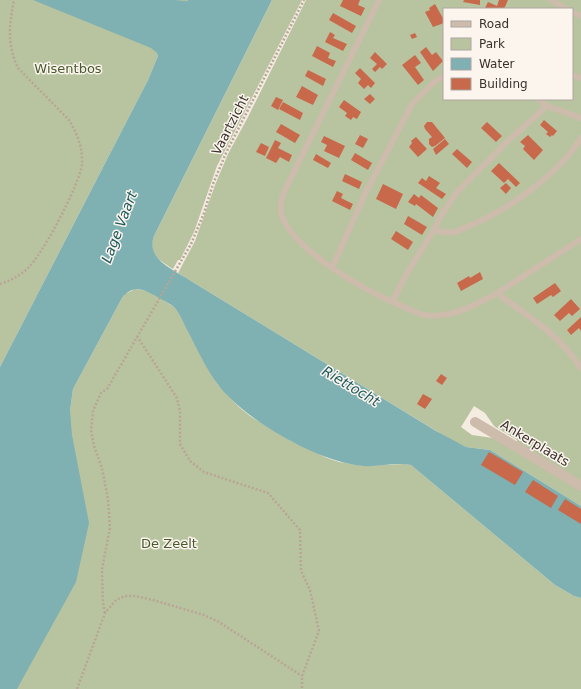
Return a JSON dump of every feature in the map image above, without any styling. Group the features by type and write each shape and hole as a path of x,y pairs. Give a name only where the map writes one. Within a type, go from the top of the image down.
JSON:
{"street":[{"name":"Ankerplaats","path":"475,422 581,486"}],"lane":[{"path":"379,0 281,200 280,209 283,218 291,231 310,250 332,268 359,286 424,315 439,316 452,314 478,304 500,292 580,241"},
{"path":"551,0 565,8"},
{"path":"332,268 365,194 412,104 434,82 443,77"},
{"path":"539,100 547,106 581,118"},
{"path":"392,302 407,273 434,230 442,214 458,191 510,139 547,106"},
{"path":"434,230 442,232 455,232 502,210 541,182 561,162 581,138"},
{"path":"500,292 503,298 552,333 571,353 581,368"}],"path":[{"path":"0,284 17,277 28,269 41,252 79,178 82,163 81,148 75,129 69,120 18,68 13,58 9,30 14,0"},
{"name":"Vaartzicht","path":"105,613 103,603 102,569 110,528 108,499 102,468 94,446 91,431 93,411 101,393 107,389 181,262 204,214 213,184 226,153 304,0"},
{"path":"137,336 178,398 180,411 180,444 190,461 204,472 268,493 300,530 301,571 310,590 319,631 302,676 302,689"},
{"path":"77,689 105,613 116,600 125,596 134,596 153,600 204,614 219,622 302,676"}],"green space":[{"name":"Wisentbos","path":"0,0 188,0 156,52 158,56 148,80 0,367"},
{"path":"272,0 302,0 217,166 194,232 180,260 178,260 173,269 163,263 153,252 152,242 154,236"},
{"path":"306,0 581,0 581,481 517,442 517,440 494,426 485,413 474,406 461,427 472,435 493,438 581,491 581,506 490,450 466,447 451,440 178,273 195,241 228,154"},
{"name":"De Zeelt","path":"135,289 148,291 176,308 205,364 218,385 250,416 291,441 339,462 363,466 411,465 555,585 574,596 581,598 581,689 0,689 70,418 73,389 122,298 125,294"}],"water":[{"path":"33,0 272,0 154,236 152,244 154,252 163,263 170,268 436,431 466,447 490,450 581,506 581,598 574,596 555,585 411,465 399,464 363,466 346,463 308,450 270,429 238,405 219,386 204,362 176,309 151,293 136,289 131,290 122,298 73,389 70,411 72,435 89,523 76,582 17,689 0,689 0,367 148,80 158,56 151,48"}],"building":[{"path":"343,0 360,0 358,5 365,8 361,16 340,6"},
{"path":"464,0 480,0 480,5 463,2"},
{"path":"499,0 508,0 504,8 485,8 488,2 497,6"},
{"path":"435,4 443,18 443,23 433,27 425,12 430,10 429,8"},
{"path":"333,13 356,26 352,33 329,20"},
{"path":"330,32 335,35 333,38 347,44 343,51 325,42"},
{"path":"415,33 417,37 412,39 410,35"},
{"path":"317,46 330,53 328,58 336,61 333,67 312,56"},
{"path":"426,47 432,55 436,52 443,61 433,71 420,52"},
{"path":"375,52 387,64 382,69 380,67 375,72 372,69 377,64 370,58"},
{"path":"415,55 421,63 415,67 424,80 418,85 402,65"},
{"path":"360,68 375,83 371,88 368,85 364,89 358,83 361,79 355,73"},
{"path":"308,70 326,79 323,86 305,76"},
{"path":"302,86 318,95 313,105 296,97"},
{"path":"370,94 375,99 370,104 364,99"},
{"path":"276,97 283,100 278,110 271,106"},
{"path":"344,100 361,112 357,119 353,117 351,120 345,116 347,113 339,107"},
{"path":"283,102 303,113 300,120 279,109"},
{"path":"544,120 557,131 553,136 552,135 550,137 546,134 548,132 540,125"},
{"path":"427,122 432,122 445,138 432,147 429,144 429,139 432,137 424,126"},
{"path":"487,122 502,136 496,142 481,128"},
{"path":"281,124 300,135 295,143 276,132"},
{"path":"360,135 368,139 363,148 355,144"},
{"path":"528,135 543,150 534,160 523,149 525,146 520,142"},
{"path":"324,136 345,146 339,158 324,151 327,145 321,142"},
{"path":"416,137 427,149 418,157 409,147 412,143 411,141"},
{"path":"445,139 449,144 436,155 433,149"},
{"path":"275,140 281,143 278,148 292,155 289,162 280,157 276,163 266,158"},
{"path":"261,143 269,147 265,156 256,152"},
{"path":"457,149 472,162 467,168 452,154"},
{"path":"355,153 372,163 368,170 351,160"},
{"path":"316,154 331,163 328,168 313,160"},
{"path":"499,163 520,183 516,187 508,179 504,183 491,171"},
{"path":"345,174 362,182 359,189 342,181"},
{"path":"429,176 440,183 436,188 446,194 442,199 418,183 422,178 426,181"},
{"path":"506,183 511,188 506,194 500,188"},
{"path":"383,184 403,194 396,209 376,199"},
{"path":"337,191 343,194 341,198 353,204 350,210 332,201"},
{"path":"414,194 419,198 421,195 438,208 433,217 416,204 415,206 408,202"},
{"path":"408,216 427,227 422,235 404,224"},
{"path":"396,231 413,242 408,250 391,239"},
{"path":"480,272 483,279 461,291 457,283"},
{"path":"555,283 561,291 553,297 551,295 537,304 533,298"},
{"path":"571,299 580,309 572,316 569,313 560,321 554,315"},
{"path":"581,317 581,331 579,328 571,335 567,330"},
{"path":"441,374 447,378 442,385 436,381"},
{"path":"423,394 432,399 425,409 417,404"},
{"path":"489,452 523,472 515,485 481,465"},
{"path":"533,480 558,496 551,508 525,492"},
{"path":"565,499 581,509 581,524 558,510"}],"water label":[{"name":"Lage Vaart","path":"119,227"},
{"name":"Riettocht","path":"351,386"}]}
